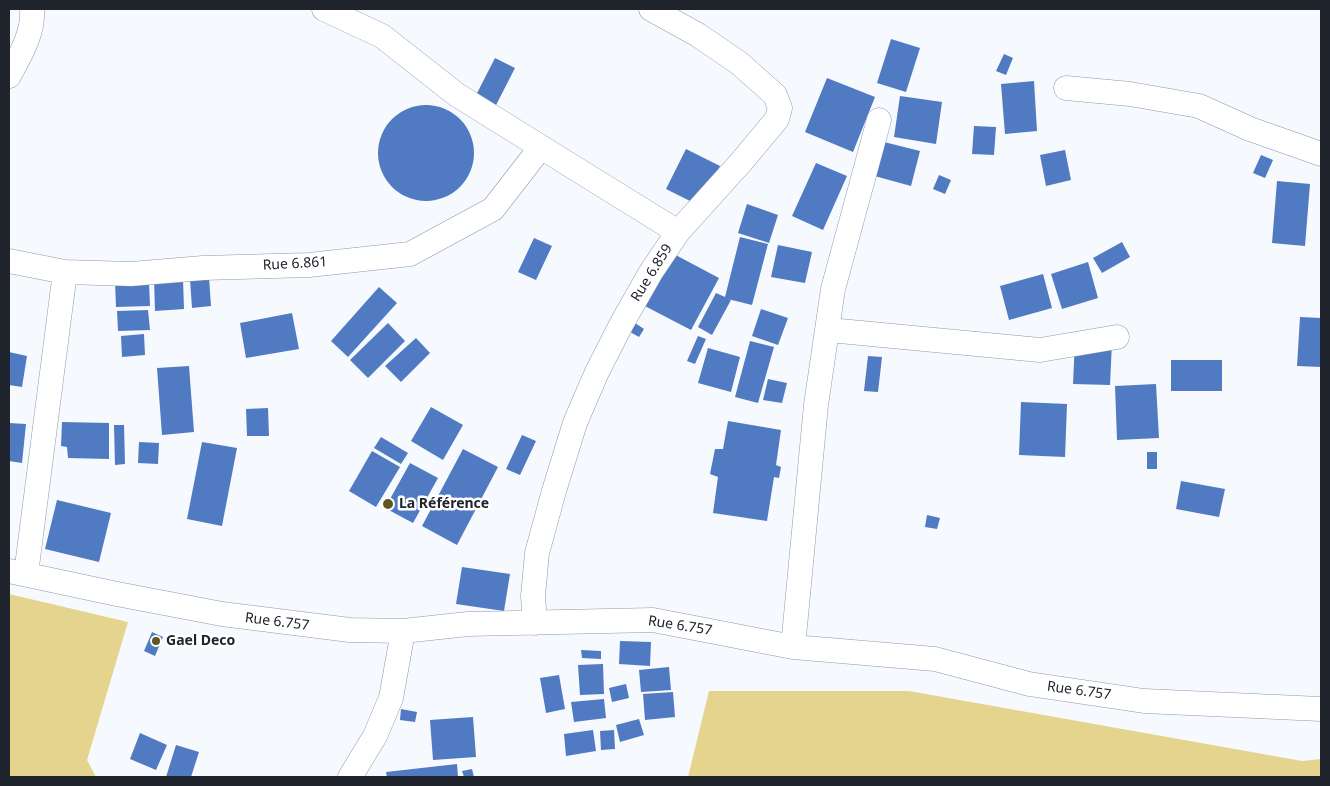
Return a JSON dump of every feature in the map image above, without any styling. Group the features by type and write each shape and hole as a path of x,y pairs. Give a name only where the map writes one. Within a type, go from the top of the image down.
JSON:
{"street":[{"path":"9,76 29,36 33,18 32,9"},
{"path":"324,9 382,36 457,95 678,232"},
{"name":"Rue 6.859","path":"536,623 534,596 537,553 575,423 597,372 622,323 678,232 777,119 780,108 775,95 739,63 698,35 651,9"},
{"path":"1066,88 1130,94 1199,106 1250,129 1321,154"},
{"path":"793,646 816,405 834,289 879,120"},
{"name":"Rue 6.861","path":"9,261 65,272 131,274 203,268 309,265 410,254 493,209 541,147"},
{"path":"17,572 65,272"},
{"path":"829,330 1040,350 1117,337"},
{"name":"Rue 6.757","path":"17,572 117,594 232,616 350,630 404,631 468,624 654,620 793,646 935,660 1029,684 1144,701 1321,709"},
{"path":"350,777 375,736 391,698 404,631"}],"shaded area":[{"path":"9,594 128,622 87,760 96,777 9,777"},
{"path":"709,691 909,691 1302,761 1321,759 1321,777 688,777"}],"building":[{"path":"891,39 920,48 906,92 877,83"},
{"path":"1004,54 1013,58 1006,75 996,71"},
{"path":"495,58 515,68 493,111 473,101"},
{"path":"827,78 875,97 853,152 805,132"},
{"path":"1034,81 1037,131 1005,134 1001,84"},
{"path":"900,96 942,102 936,144 894,137"},
{"path":"426,105 444,108 460,119 471,135 474,153 471,171 460,187 444,198 426,201 408,198 392,187 381,171 378,153 381,135 392,119 408,108"},
{"path":"974,126 996,127 994,155 972,154"},
{"path":"880,141 920,151 911,186 871,175"},
{"path":"686,149 720,166 700,206 666,189"},
{"path":"1065,150 1071,180 1046,186 1040,155"},
{"path":"1261,155 1273,160 1265,178 1253,173"},
{"path":"816,163 847,176 823,230 792,216"},
{"path":"939,175 951,180 945,194 933,189"},
{"path":"1277,181 1310,184 1305,246 1272,243"},
{"path":"747,204 778,215 769,243 738,233"},
{"path":"740,237 768,244 752,305 728,299 731,300 712,335 698,327 716,293 725,297"},
{"path":"534,238 552,246 536,280 518,272"},
{"path":"1122,242 1130,257 1102,273 1093,258"},
{"path":"778,245 812,252 805,283 771,277"},
{"path":"670,252 719,278 691,330 641,304"},
{"path":"1088,262 1098,298 1062,309 1051,274"},
{"path":"1043,274 1052,308 1009,320 1000,286"},
{"path":"209,277 211,306 192,308 190,279"},
{"path":"154,279 183,279 184,309 155,311"},
{"path":"149,281 150,306 116,307 115,282"},
{"path":"379,287 397,303 348,357 331,341"},
{"path":"761,309 788,318 778,345 752,336"},
{"path":"148,310 150,330 118,331 117,311"},
{"path":"292,313 299,349 246,358 240,323"},
{"path":"1300,317 1321,318 1321,367 1297,366"},
{"path":"388,323 405,341 368,378 350,360"},
{"path":"635,323 644,329 639,337 630,332"},
{"path":"144,334 145,355 122,357 121,336"},
{"path":"698,336 706,339 695,364 687,361"},
{"path":"416,338 430,353 401,382 385,366"},
{"path":"1075,340 1112,342 1110,385 1073,384"},
{"path":"750,341 774,347 758,403 735,397"},
{"path":"708,348 740,357 731,392 698,383"},
{"path":"9,352 27,356 22,387 9,385"},
{"path":"868,356 882,357 878,392 864,391"},
{"path":"1171,360 1222,360 1222,391 1171,391"},
{"path":"189,366 194,432 162,435 157,368"},
{"path":"768,379 787,383 782,403 763,400"},
{"path":"1156,384 1159,438 1117,440 1115,386"},
{"path":"1021,402 1067,404 1065,457 1019,455"},
{"path":"431,407 463,425 443,460 411,441"},
{"path":"268,408 269,436 247,436 246,409"},
{"path":"728,421 781,430 776,465 781,467 779,478 774,477 767,521 713,513 718,477 710,474 715,449 723,449"},
{"path":"62,422 109,423 109,459 68,458 67,447 61,446"},
{"path":"9,423 26,424 22,463 9,461"},
{"path":"114,425 124,425 125,464 115,465"},
{"path":"522,435 536,441 520,475 506,469"},
{"path":"381,437 408,453 401,464 374,448"},
{"path":"139,442 159,443 158,464 138,463"},
{"path":"202,442 237,448 222,526 187,519"},
{"path":"463,449 498,467 457,545 422,526"},
{"path":"372,451 400,467 376,507 349,491"},
{"path":"1147,452 1157,452 1157,469 1147,469"},
{"path":"410,463 438,478 413,523 385,508"},
{"path":"1181,481 1225,489 1219,517 1176,509"},
{"path":"57,500 111,513 99,562 45,549"},
{"path":"927,515 940,518 937,529 925,527"},
{"path":"462,567 510,574 504,611 456,604"},
{"path":"152,632 163,637 155,656 144,651"},
{"path":"620,641 651,642 650,666 619,664"},
{"path":"581,650 601,651 601,659 582,658"},
{"path":"603,664 604,694 580,695 578,665"},
{"path":"669,667 671,690 641,692 639,670"},
{"path":"559,675 565,709 546,713 540,678"},
{"path":"626,684 629,698 612,702 609,688"},
{"path":"673,692 675,717 645,720 643,694"},
{"path":"604,699 606,718 574,722 571,702"},
{"path":"401,709 417,712 415,722 400,720"},
{"path":"473,717 476,757 433,760 430,720"},
{"path":"639,719 644,735 620,742 616,725"},
{"path":"593,730 596,751 566,756 564,734"},
{"path":"614,730 615,749 601,750 600,731"},
{"path":"140,733 167,745 156,770 130,759"},
{"path":"176,745 199,752 191,777 166,777"},
{"path":"457,764 458,777 387,777 386,772"},
{"path":"472,769 474,777 464,777 462,771"}],"place":[{"name":"La Référence","path":"388,504"},
{"name":"Gael Deco","path":"156,641"}]}
